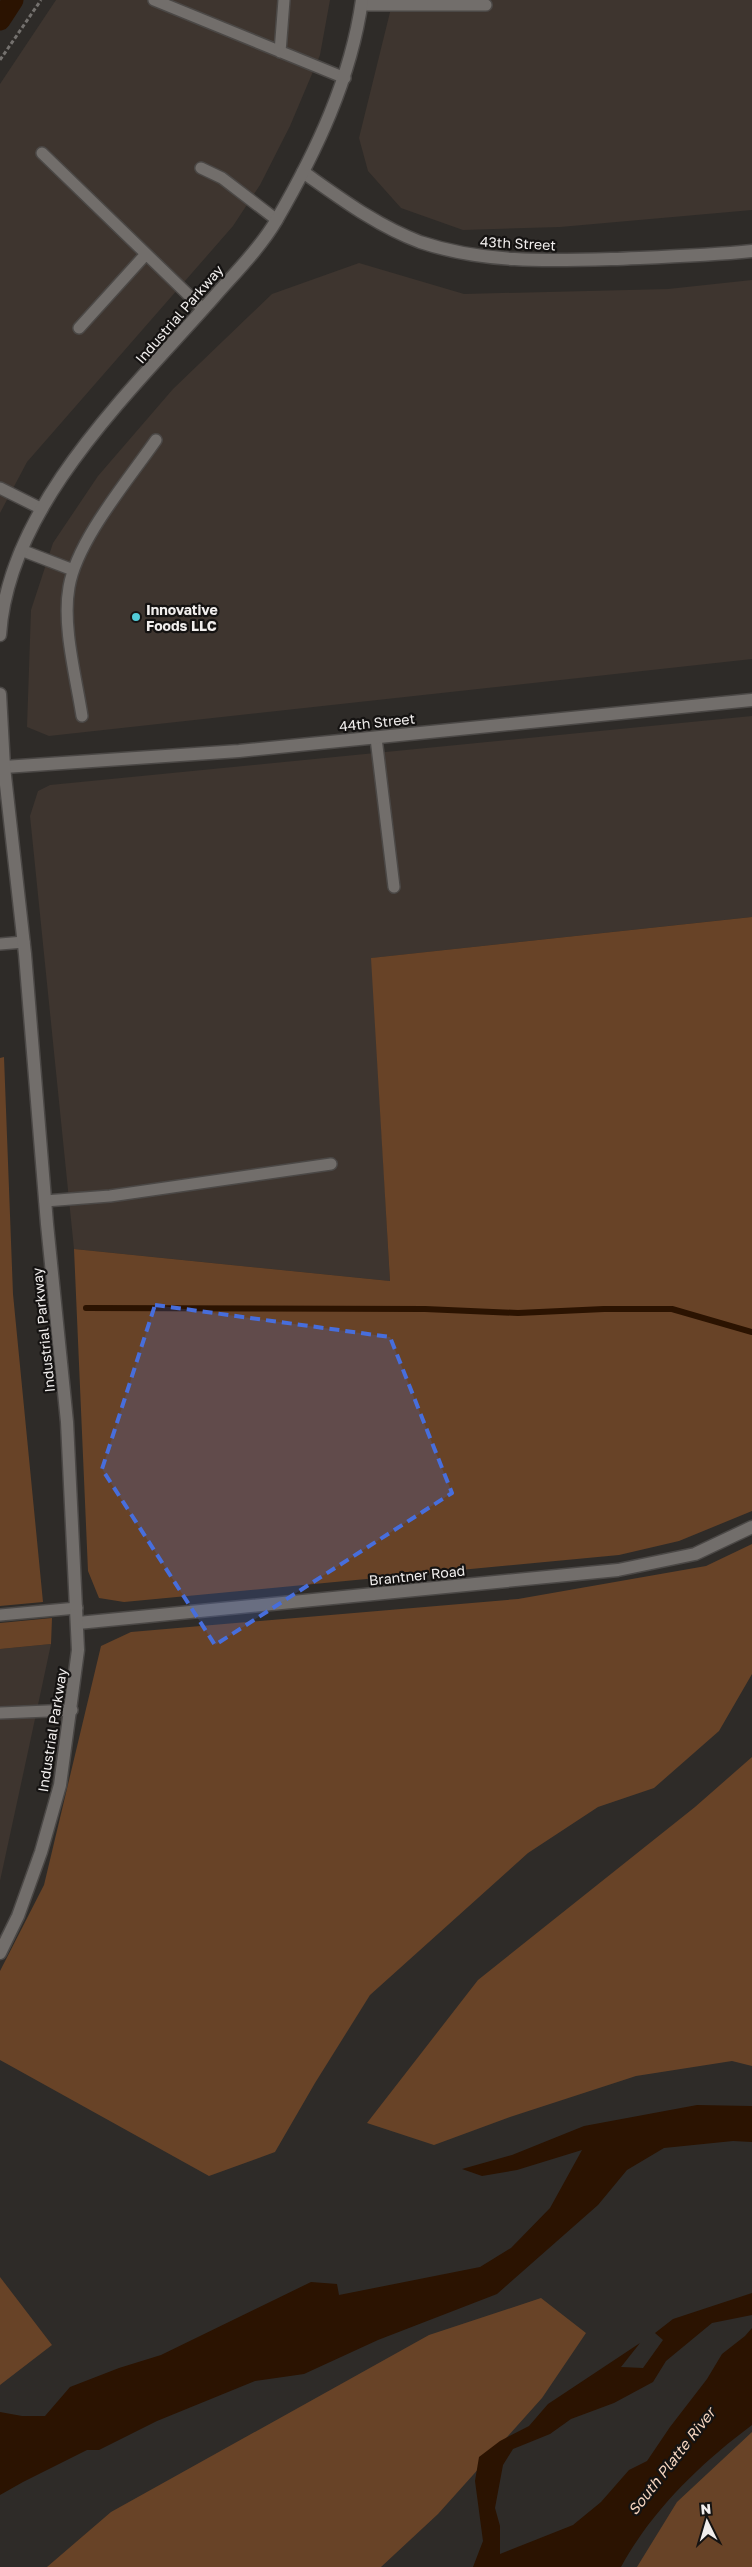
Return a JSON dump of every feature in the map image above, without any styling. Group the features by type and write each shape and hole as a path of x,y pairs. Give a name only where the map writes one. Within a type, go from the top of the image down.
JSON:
{"street":[{"name":"Industrial Parkway","path":"0,635 5,596 11,571 20,550 42,509 79,453 248,258 276,220 303,172 345,78 358,28 362,2"},
{"name":"43th Street","path":"303,172 381,224 419,241 457,252 494,259 532,261 707,256 752,251"},
{"name":"Industrial Parkway","path":"0,694 5,814 24,942 45,1201 67,1422 78,1608 78,1650 72,1710 60,1785 41,1852 18,1916 0,1954"},
{"name":"44th Street","path":"4,768 239,751 752,700"},
{"name":"Brantner Road","path":"78,1623 618,1570 695,1554 752,1528"}],"lane":[{"path":"154,0 345,78"},
{"path":"280,52 284,0"},
{"path":"362,2 486,5"},
{"path":"42,154 203,309"},
{"path":"202,168 222,178 276,220"},
{"path":"79,328 146,254"},
{"path":"82,716 68,612 68,589 73,570 98,522 156,440"},
{"path":"0,488 42,509"},
{"path":"20,550 73,570"},
{"path":"376,738 394,887"},
{"path":"0,944 24,942"},
{"path":"45,1201 110,1196 331,1164"},
{"path":"0,1615 78,1608"},
{"path":"0,1713 72,1710"}],"path":[{"path":"0,60 41,0"}],"highlighted area":[{"path":"155,1305 390,1337 452,1493 215,1645 102,1469"}],"shaded area":[{"path":"56,0 330,0 320,55 290,126 260,185 233,226 27,462 0,513 0,84"},
{"path":"393,0 752,0 752,210 560,227 463,230 401,208 368,171 359,138"},
{"path":"359,263 464,294 668,289 752,280 752,659 49,736 27,727 31,610 53,543 98,476 173,389 272,294"},
{"path":"752,716 752,917 372,958 390,1281 74,1249 30,816 38,791 50,785"},
{"path":"752,917 752,1511 679,1541 619,1555 124,1602 99,1598 88,1571 74,1249 390,1281 371,958"},
{"path":"4,1057 13,1294 43,1602 0,1606 0,1058"},
{"path":"752,1544 752,1674 719,1731 654,1788 598,1807 528,1853 370,1995 275,2152 209,2176 0,2060 0,1971 44,1885 101,1646 131,1632 518,1599 706,1566"},
{"path":"52,1618 51,1644 0,1649 0,1623"},
{"path":"51,1644 29,1747 0,1881 0,1649"},
{"path":"752,1757 752,2066 732,2061 636,2076 510,2117 434,2145 367,2123 478,1980 695,1807"},
{"path":"0,2277 52,2345 0,2385"},
{"path":"541,2298 586,2333 542,2398 438,2514 381,2567 47,2567 111,2512 429,2335"},
{"path":"752,2432 752,2567 637,2567 677,2502"}],"water":[{"path":"697,2105 752,2106 752,2142 733,2141 664,2148 627,2170 598,2205 497,2294 378,2340 304,2374 255,2381 157,2421 99,2450 87,2450 0,2495 0,2412 22,2416 45,2416 70,2387 119,2368 161,2355 311,2282 337,2284 339,2295 480,2267 511,2248 550,2208 582,2150 517,2170 482,2176 462,2169 512,2155 584,2126"},
{"name":"South Platte River","path":"752,2293 752,2315 712,2323 666,2361 653,2382 614,2403 571,2419 550,2434 513,2449 503,2465 495,2508 500,2526 500,2554 573,2525 601,2502 629,2470 647,2461 670,2427 707,2379 722,2354 752,2328 752,2425 714,2455 679,2489 647,2526 621,2567 473,2567 483,2541 475,2481 479,2457 500,2441 529,2426 548,2404 640,2343 621,2367 643,2368 663,2340 655,2333 673,2319"}],"waterway":[{"path":"0,20 13,0"},
{"path":"86,1308 425,1309 518,1313 604,1309 672,1309 752,1332"}],"place":[{"name":"Innovative Foods LLC","path":"136,617"}]}
